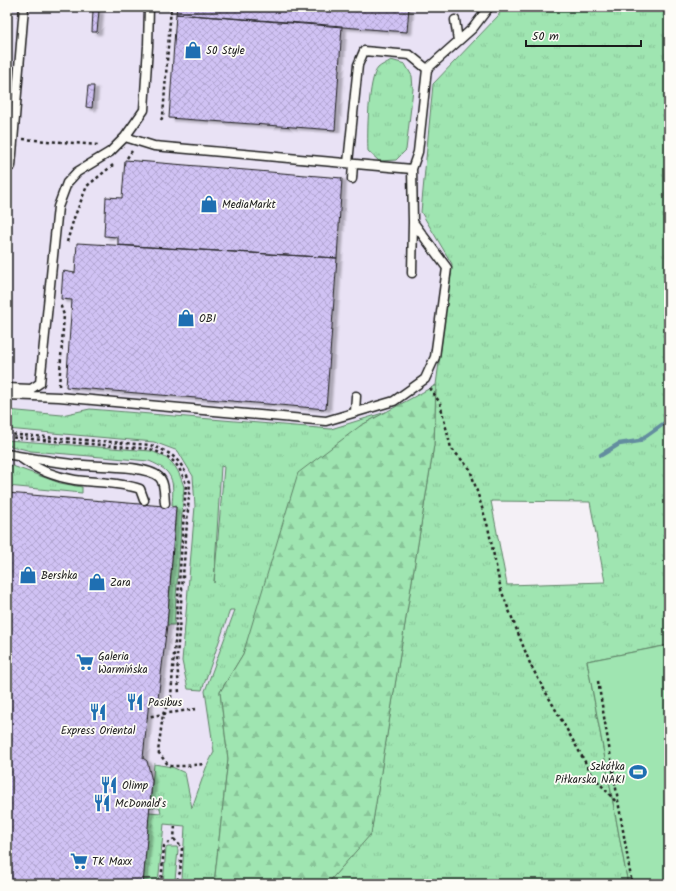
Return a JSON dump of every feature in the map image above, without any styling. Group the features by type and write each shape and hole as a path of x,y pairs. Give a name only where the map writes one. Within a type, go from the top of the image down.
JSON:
{"lane":[{"path":"11,166 24,7"},
{"path":"7,388 31,389 40,383 43,372 58,208 67,183 77,172 110,152 125,137 144,110 149,7"},
{"path":"412,273 412,169 418,152 427,69 473,28 489,7"},
{"path":"455,20 458,41"},
{"path":"352,179 350,163 358,66 364,51 410,55 427,69"},
{"path":"125,137 154,146 412,169"},
{"path":"7,395 59,397 326,421 394,400 425,379 435,357 447,268 413,222"},
{"path":"355,412 356,396"},
{"path":"7,454 72,464 140,469 152,472 160,478 164,490 165,503"},
{"path":"18,456 35,468 73,480 140,489 144,500"}],"path":[{"path":"161,120 164,116 171,7"},
{"path":"13,138 102,147"},
{"path":"126,158 132,151"},
{"path":"67,246 74,218 87,186 115,163"},
{"path":"58,299 64,315 59,397"},
{"path":"425,379 440,403 451,448 470,469 488,527 501,590 531,666 593,776 617,802"},
{"path":"7,436 150,445 169,452 183,465 190,482 177,657 179,694"},
{"path":"7,436 150,449 167,455 180,467 186,484 171,697 164,714 158,752 168,766 205,764"},
{"path":"598,681 617,802 632,884"},
{"path":"147,716 196,708"},
{"path":"175,825 174,839 182,848 176,884"},
{"path":"161,884 164,846 174,839"}],"shaded area":[{"path":"7,7 499,7 498,16 433,84 421,212 452,264 441,366 436,385 360,426 220,692 228,759 214,884 7,884"}],"green space":[{"path":"503,7 669,7 669,645 587,661 628,884 327,884 371,833 434,445 436,385 452,264 421,212 433,84 498,16","holes":["491,501 590,502 605,582 507,585"]},
{"path":"391,60 405,64 412,76 413,89 406,150 396,160 379,161 368,151 370,95 372,83 378,68"},
{"path":"436,385 434,445 371,834 327,884 214,884 228,759 220,692 243,654 298,473 360,426"},
{"path":"90,409 331,429 386,412 360,426 243,654 220,692 228,759 214,884 179,884 182,879 185,826 164,824 158,884 143,884 149,812 161,813 160,808 150,807 154,764 172,767 185,773 192,808 206,768 214,752 205,691 235,610 230,610 202,690 188,689 182,661 195,506 193,476 178,451 154,442 7,429 7,410 62,415","holes":["221,466 224,467 214,583"]},
{"path":"7,440 151,451 164,457 173,464 179,473 184,487 174,625 167,625 176,507 172,505 173,489 171,478 168,473 149,461 31,451 7,445"},
{"path":"7,464 60,483 82,487 82,493 7,486"},
{"name":"Szkółka Piłkarska NAKI","path":"669,645 669,884 628,884 587,661"},
{"path":"177,847 178,850 175,880 173,884 163,884 166,848"}],"building":[{"path":"177,7 409,7 407,32 176,14"},
{"path":"93,10 99,11 97,32 92,32"},
{"path":"176,14 342,26 335,130 169,118"},
{"path":"88,86 94,86 92,108 86,107"},
{"path":"125,160 342,178 337,258 118,245 118,237 104,236 106,197 122,198"},
{"path":"77,243 337,258 326,409 66,387 72,300 61,299 63,271 75,273"},
{"name":"Galeria Warmińska","path":"7,493 176,507 167,625 158,699 149,701 143,758 147,761 152,781 143,884 7,884"}],"waterway":[{"path":"601,455 619,444 639,441 669,420"}],"place":[{"name":"50 Style","path":"193,50"},
{"name":"MediaMarkt","path":"209,204"},
{"name":"OBI","path":"186,318"},
{"name":"Bershka","path":"28,575"},
{"name":"Zara","path":"97,582"},
{"name":"Galeria Warmińska","path":"85,662"},
{"name":"Pasibus","path":"135,702"},
{"name":"Express Oriental","path":"98,712"},
{"name":"Szkółka Piłkarska NAKI","path":"638,772"},
{"name":"Olimp","path":"109,785"},
{"name":"McDonald's","path":"102,803"},
{"name":"TK Maxx","path":"79,861"}]}
